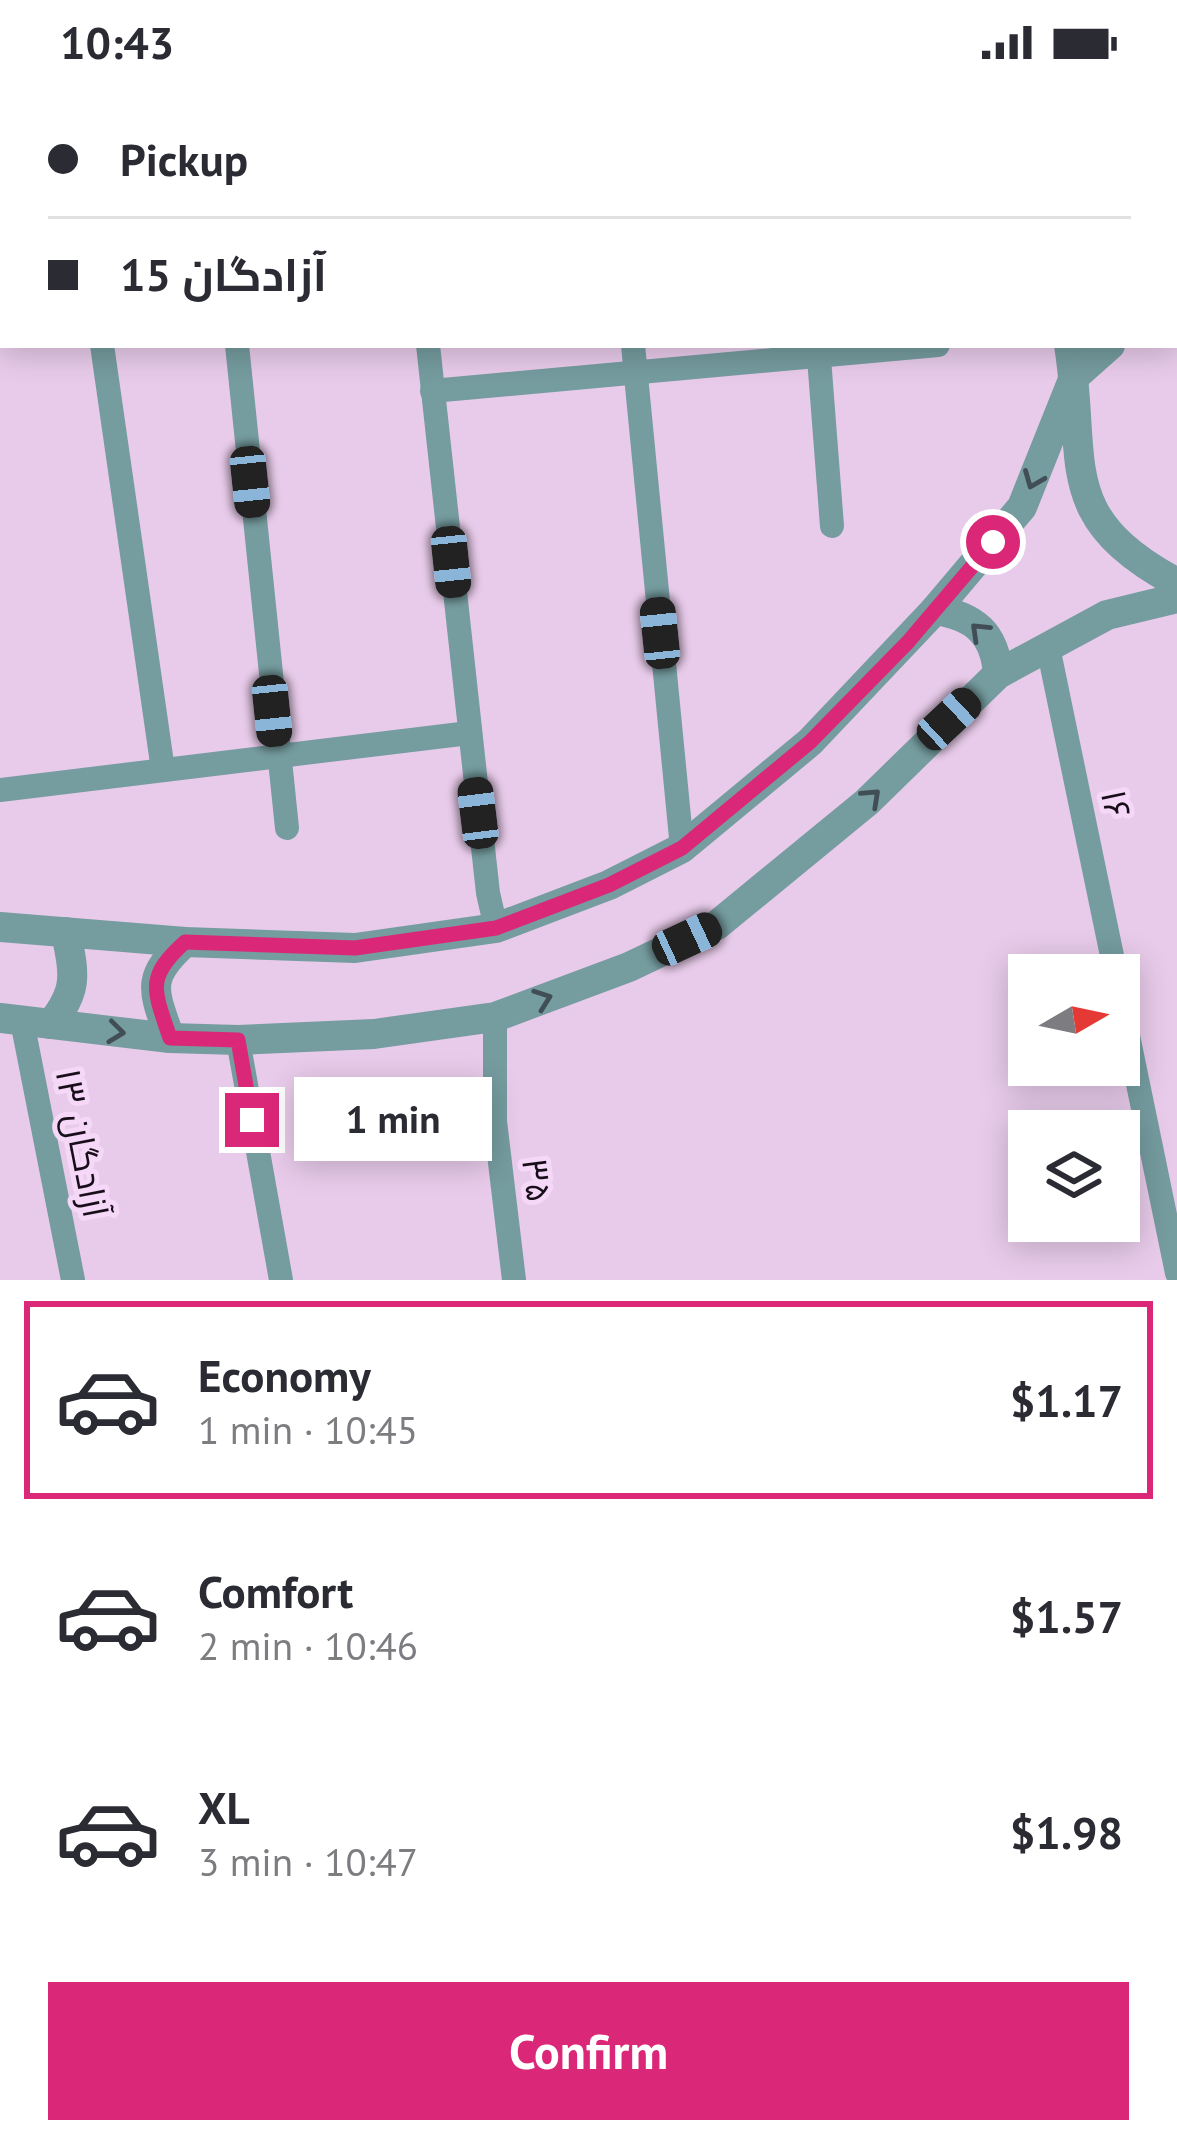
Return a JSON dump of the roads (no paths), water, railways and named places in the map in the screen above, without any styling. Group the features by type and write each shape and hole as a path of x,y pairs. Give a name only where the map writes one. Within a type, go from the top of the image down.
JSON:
{"street":[{"path":"102,348 163,770"},
{"path":"237,348 276,757 287,828"},
{"path":"428,348 469,733 496,928"},
{"path":"633,348 682,848"},
{"path":"432,391 866,348"},
{"path":"1069,348 1081,482 1103,532 1143,565 1177,583"},
{"path":"0,927 185,942 355,948 496,928 609,885 682,848 810,742 935,610 1022,507 1074,377 1107,348"},
{"path":"818,350 832,526"},
{"path":"24,1021 170,1038 238,1040 374,1034 495,1017 629,967 717,926 867,802 998,674 1107,616 1177,598"},
{"path":"935,610 959,614 981,626 996,649 998,674"},
{"name":"۱۶","path":"1048,647 1112,954"},
{"path":"0,790 469,733"},
{"path":"24,1021 70,1000 74,973 66,932"},
{"path":"170,1038 154,986 159,965 185,942"},
{"name":"۳۵","path":"495,1017 495,1121 514,1280"},
{"name":"آزادگان ۱۳","path":"24,1021 74,1280"},
{"path":"238,1040 281,1280"},
{"path":"1138,1086 1177,1274"}]}
